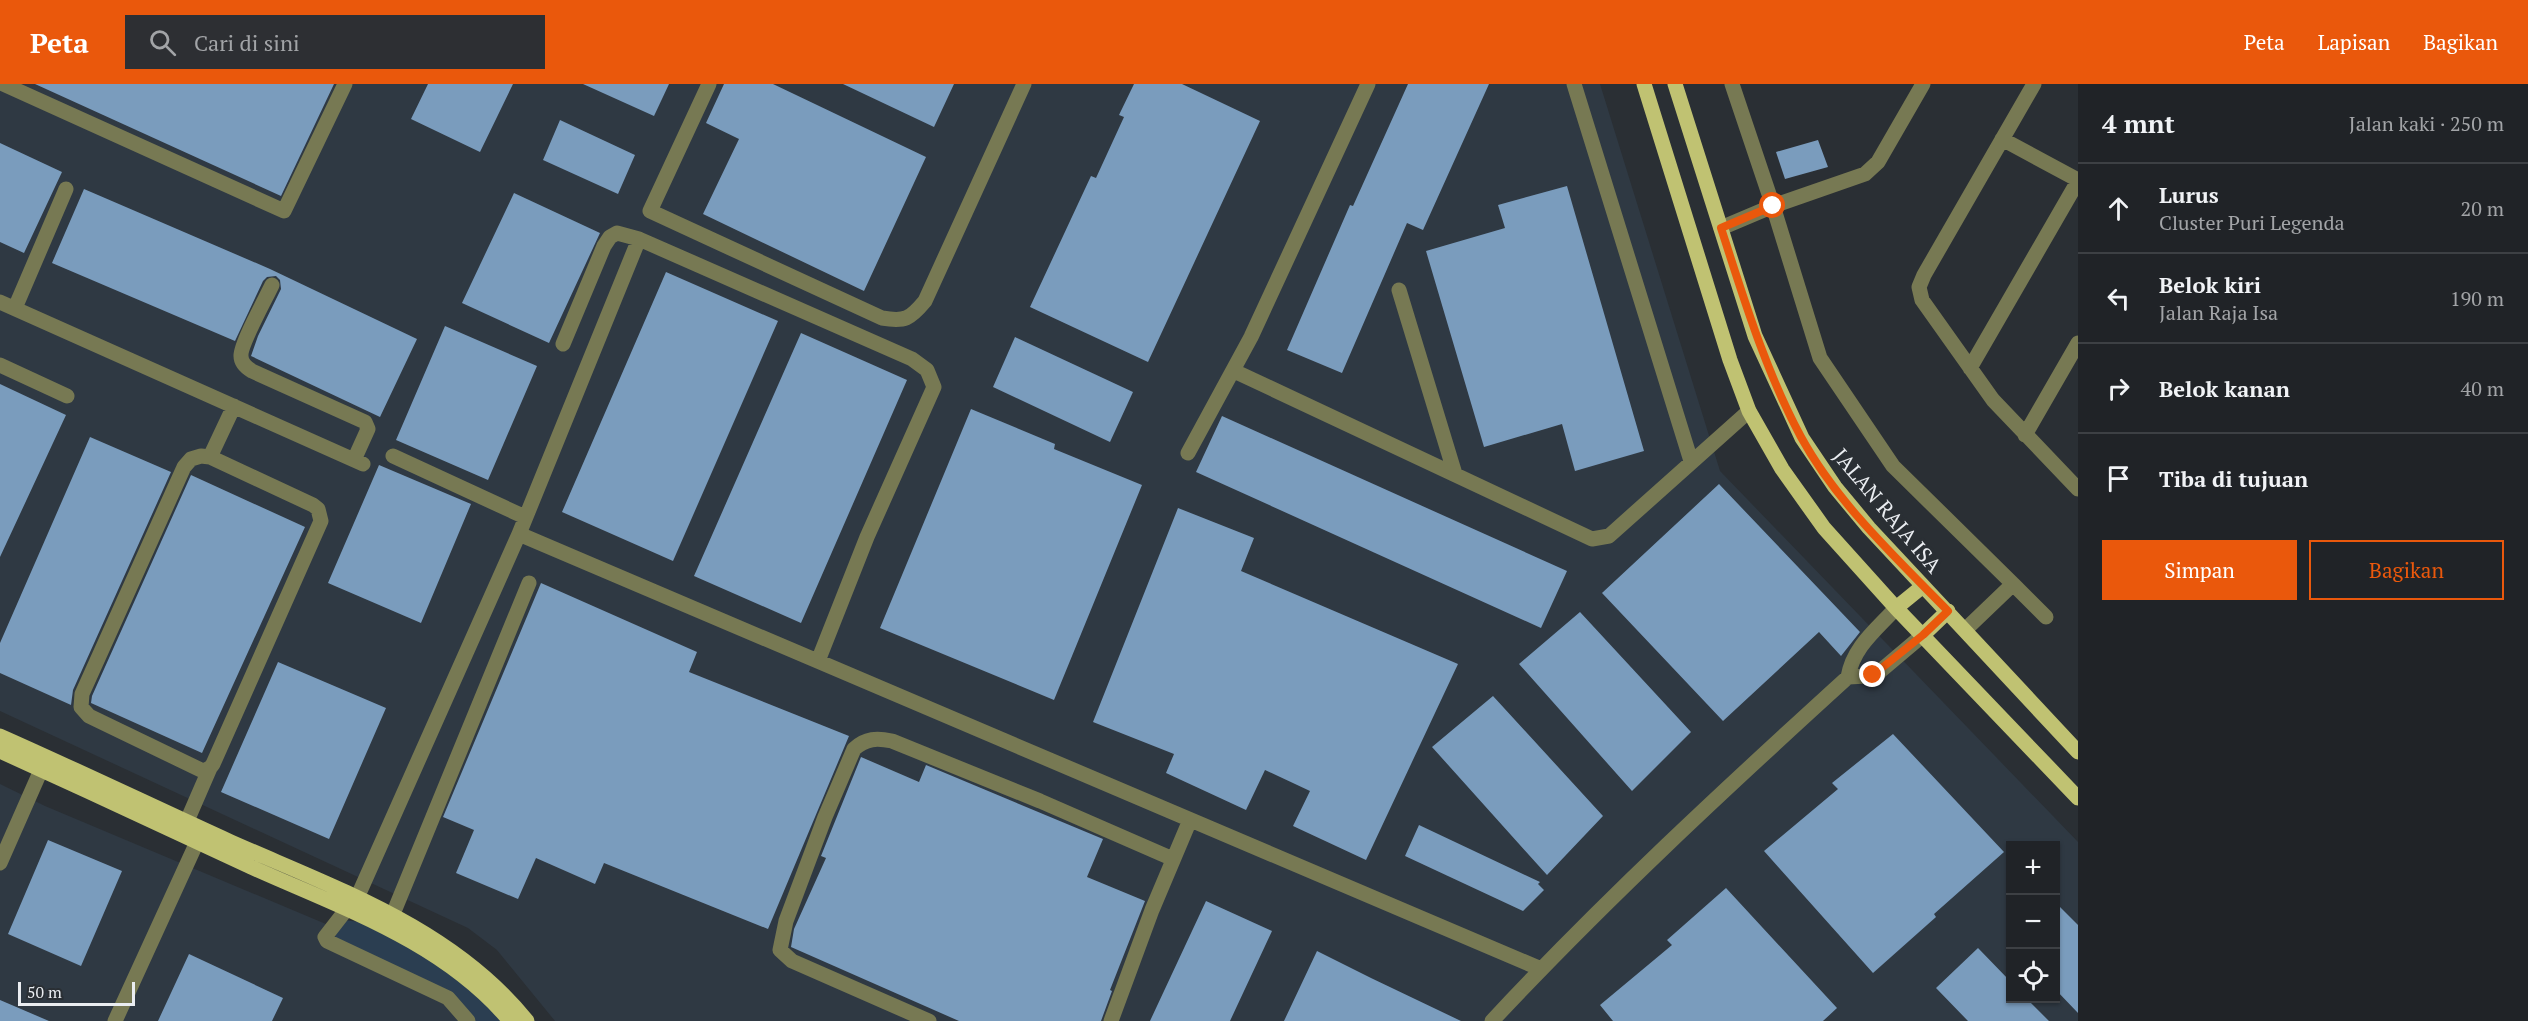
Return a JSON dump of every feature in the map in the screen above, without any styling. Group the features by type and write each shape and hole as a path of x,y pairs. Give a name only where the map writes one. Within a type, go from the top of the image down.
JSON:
{"main road":[{"path":"1644,84 1730,360 1749,411 1782,469 1824,528 1896,608 2078,798"},
{"name":"JALAN RAJA ISA","path":"1675,84 1755,336 1802,438 1835,487 1923,586 2078,752"},
{"path":"1896,608 1923,586"},
{"path":"1923,635 1948,611"},
{"path":"0,735 187,821 351,904 459,971 510,1021"},
{"path":"0,751 197,842 351,904 393,914 468,962 509,998 527,1021"}],"street":[{"path":"3,84 284,211 345,84"},
{"path":"709,84 650,211 882,318 895,320 906,319 925,301 1024,84"},
{"path":"1188,453 1234,371 1368,84"},
{"path":"1574,84 1691,461"},
{"path":"1732,84 1820,358 1893,466 2046,617"},
{"path":"1721,228 1773,206 1853,180 1872,168 1878,162 1923,84"},
{"path":"2034,84 1919,287 1922,300 1993,400 2078,489"},
{"path":"1970,368 2078,180 2002,139"},
{"path":"15,308 66,189"},
{"path":"563,344 607,240 617,233 639,239 912,359 927,370 934,387 867,537 818,661"},
{"path":"468,1021 448,998 327,941 325,937 351,904 519,534 639,239"},
{"path":"0,302 358,462 368,429 365,422 252,371 242,360 243,346 272,285"},
{"path":"1399,290 1455,474"},
{"path":"2025,435 2078,344"},
{"path":"0,365 67,396"},
{"path":"1234,371 1583,535 1597,539 1609,536 1749,411"},
{"path":"210,457 234,406"},
{"path":"393,456 525,518"},
{"path":"187,821 321,521 321,514 313,505 210,457 191,459 184,466 82,694 81,706 89,716 193,768 202,771 210,768"},
{"path":"519,534 1541,969"},
{"path":"393,914 529,583"},
{"path":"1965,630 2013,584"},
{"path":"1492,1021 1541,969 1709,803 1848,677 1856,652 1896,608"},
{"path":"1848,677 1878,673 1923,635"},
{"path":"929,1021 792,961 780,950 786,921 825,817 854,748 861,742 879,739 892,741 1041,801 1173,859"},
{"path":"0,863 6,831 42,770"},
{"path":"1111,1021 1190,820"},
{"path":"115,1021 197,842"}],"shaded area":[{"path":"0,84 1600,84 1720,471 2078,842 2078,1021 555,1021 497,950 468,928 0,711"},
{"path":"0,784 45,806 333,927 487,1021 0,1021"},
{"path":"343,920 369,923 453,970 509,1021 473,1021 335,937"}],"building":[{"path":"35,84 334,84 281,196"},
{"path":"428,84 513,84 480,152 411,119"},
{"path":"583,84 669,84 654,116"},
{"path":"724,84 773,84 926,157 864,291 703,214 739,139 706,123"},
{"path":"843,84 954,84 934,127"},
{"path":"1134,84 1182,84 1260,121 1148,362 1030,307 1091,176 1096,178 1124,117 1119,115"},
{"path":"1408,84 1489,84 1423,230 1407,223 1342,373 1287,350 1350,205 1353,206"},
{"path":"560,120 635,155 618,194 543,160"},
{"path":"1818,140 1828,167 1785,179 1776,152"},
{"path":"0,143 62,172 24,253 0,242"},
{"path":"1567,186 1644,451 1575,471 1562,424 1484,447 1426,251 1505,228 1498,205"},
{"path":"84,189 270,269 417,339 380,417 251,356 281,289 280,280 276,276 267,277 263,281 235,341 52,263"},
{"path":"514,193 600,233 549,343 462,303"},
{"path":"666,272 778,321 673,561 562,512"},
{"path":"445,326 537,366 488,480 396,440"},
{"path":"801,333 907,380 801,623 694,576"},
{"path":"1015,337 1133,392 1110,442 993,387"},
{"path":"0,384 66,415 0,557"},
{"path":"971,409 1055,444 1054,449 1142,485 1054,700 880,628"},
{"path":"1222,416 1567,571 1541,628 1196,472"},
{"path":"90,437 171,472 73,690 71,705 0,673 0,643"},
{"path":"379,465 471,504 421,623 328,583"},
{"path":"191,475 305,527 202,753 91,703 92,696"},
{"path":"1719,484 1860,632 1841,656 1819,632 1723,721 1602,593"},
{"path":"1178,508 1254,538 1241,571 1458,664 1366,860 1293,826 1310,791 1265,770 1246,810 1166,773 1174,754 1093,722"},
{"path":"541,583 697,652 689,672 849,736 768,929 604,863 595,884 536,858 518,899 456,873 474,830 443,817"},
{"path":"1580,612 1691,732 1632,791 1519,664"},
{"path":"278,662 386,708 329,839 221,792"},
{"path":"1493,696 1603,816 1547,875 1432,747"},
{"path":"1893,734 2004,852 1934,914 1936,917 1873,973 1764,851 1838,789 1832,783"},
{"path":"861,757 919,782 926,765 1103,839 1087,877 1145,901 1110,990 1112,991 1101,1021 959,1021 791,947 794,929 826,858 821,856"},
{"path":"1419,825 1540,882 1538,884 1544,890 1523,911 1405,856"},
{"path":"48,840 122,871 81,966 8,934"},
{"path":"1726,888 1837,1008 1823,1021 1613,1021 1600,1005 1672,945 1667,940"},
{"path":"1206,901 1272,931 1230,1021 1150,1021"},
{"path":"2060,907 2078,925 2078,1013 2060,994"},
{"path":"1978,948 2006,977 2006,1003 2031,1003 2049,1021 1968,1021 1936,988"},
{"path":"1317,951 1371,978 1461,1021 1284,1021"},
{"path":"189,954 283,998 272,1021 158,1021"},
{"path":"0,1000 49,1021 0,1021"}],"route":[{"path":"1773,206 1721,228 1755,336 1775,383 1802,438 1835,487 1869,528 1948,611 1923,635 1873,675"}]}
